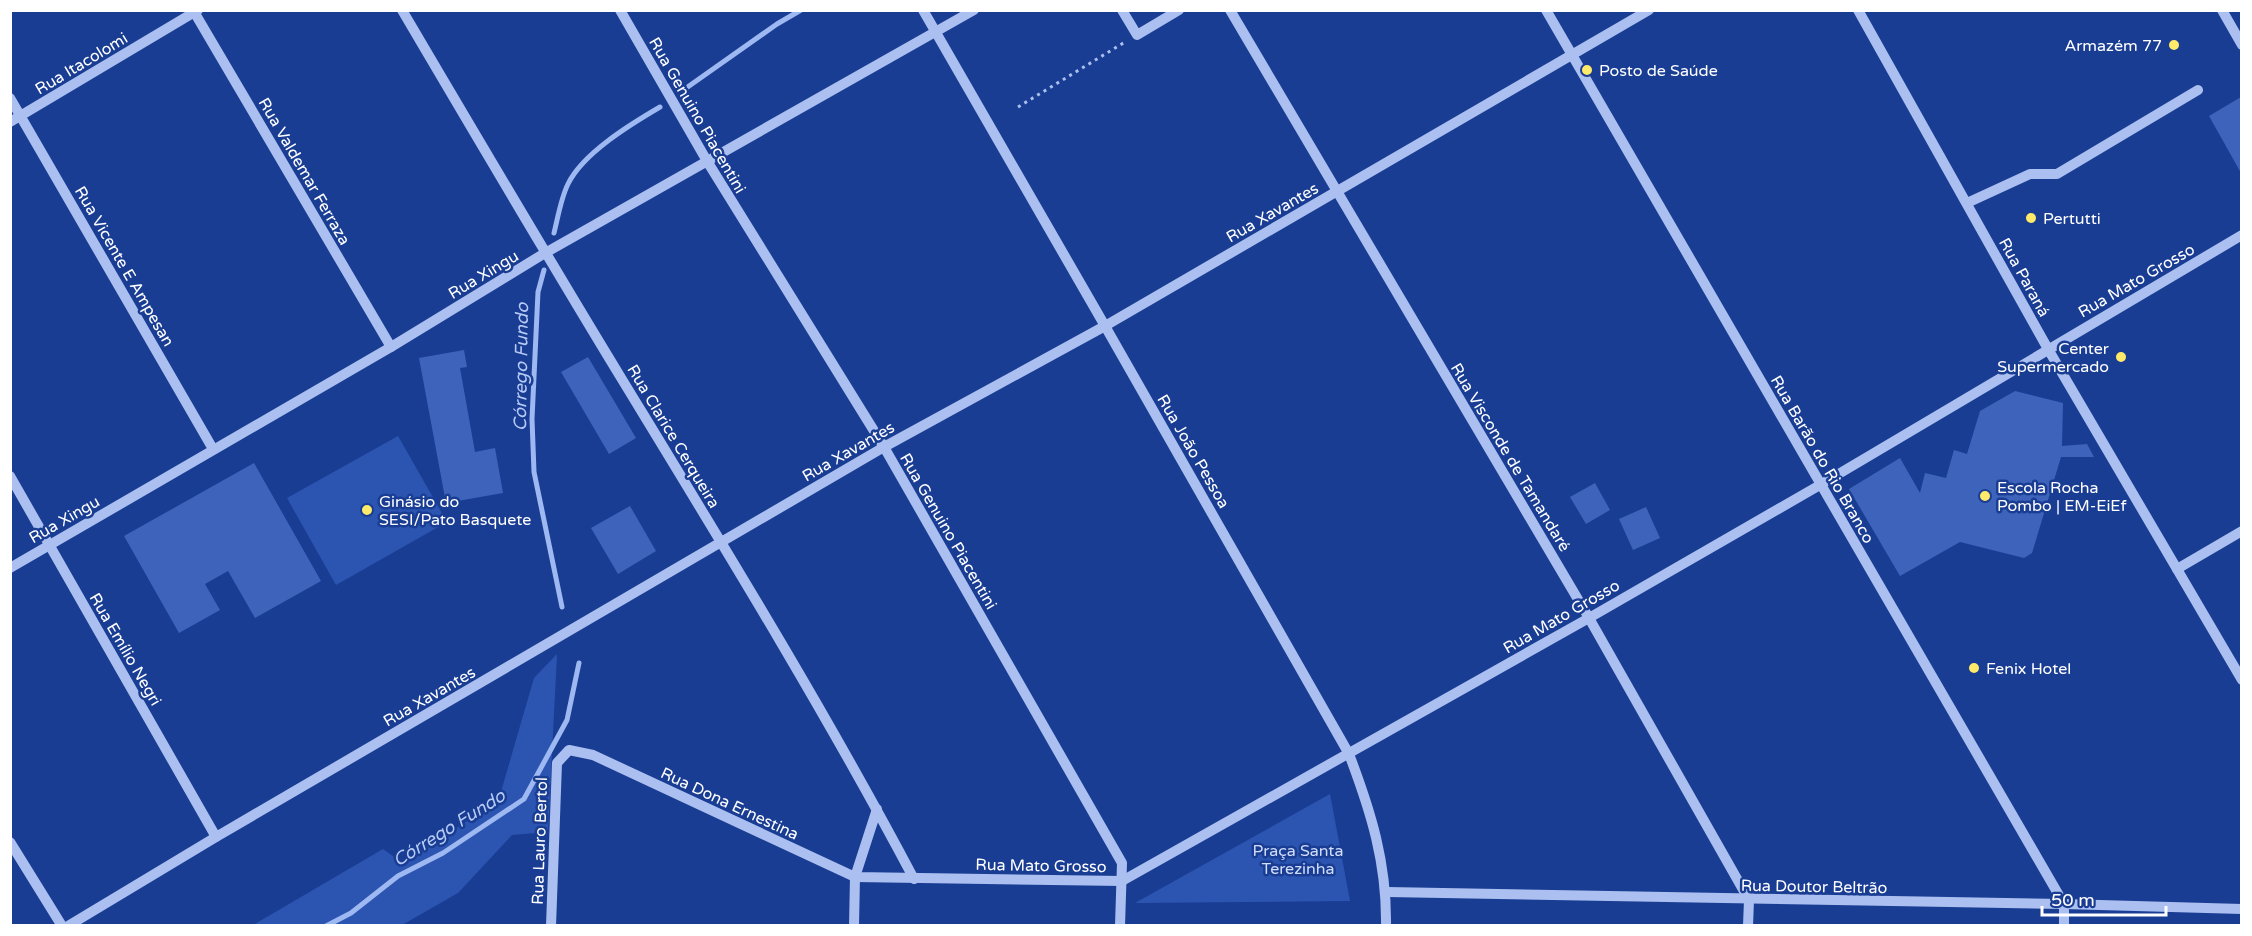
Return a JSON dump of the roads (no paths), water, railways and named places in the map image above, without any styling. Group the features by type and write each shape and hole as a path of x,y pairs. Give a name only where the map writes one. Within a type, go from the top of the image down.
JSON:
{"street":[{"name":"Rua Clarice Cerqueira","path":"402,10 545,253 721,543 877,809 914,879"},
{"name":"Rua Genuino Piacentini","path":"620,10 707,161 884,447 1122,863 1120,926"},
{"name":"Rua João Pessoa","path":"922,10 1349,754 1378,842 1386,892 1386,926"},
{"name":"Rua Xingu","path":"10,568 391,347 545,253 974,10"},
{"path":"1122,10 1137,35 1179,10"},
{"name":"Rua Visconde de Tamandaré","path":"1230,10 1589,618 1749,900"},
{"name":"Rua Barão do Rio Branco","path":"1546,10 2064,904"},
{"name":"Rua Xavantes","path":"68,926 216,837 884,447 1105,326 1649,10"},
{"name":"Rua Paraná","path":"1858,10 2049,349 2241,680"},
{"path":"2222,10 2241,45"},
{"name":"Rua Itacolomi","path":"10,122 195,11"},
{"name":"Rua Valdemar Ferraza","path":"195,11 391,347"},
{"path":"1967,203 2030,174 2057,174 2198,90"},
{"name":"Rua Vicente E Ampesan","path":"10,98 213,449"},
{"name":"Rua Mato Grosso","path":"855,877 1122,881 1820,485 2241,235"},
{"name":"Rua Emílio Negri","path":"10,476 216,837"},
{"path":"2177,569 2241,531"},
{"name":"Rua Lauro Bertol","path":"552,926 557,763 569,750 593,755"},
{"name":"Rua Dona Ernestina","path":"593,755 855,877"},
{"path":"854,926 855,877 877,809"},
{"path":"10,842 62,926"},
{"name":"Rua Doutor Beltrão","path":"1386,892 2241,909"},
{"path":"1748,926 1749,900"},
{"path":"2064,904 2064,926"}],"waterway":[{"name":"Córrego Fundo","path":"682,91 777,24 801,10"},
{"name":"Córrego Fundo","path":"554,233 563,195 575,172 609,140 660,107"},
{"name":"Córrego Fundo","path":"544,270 538,292 532,419 534,472 562,607"},
{"name":"Córrego Fundo","path":"326,926 351,913 398,876 443,853 524,799 567,720 579,663"}],"place":[{"name":"Armazém 77","path":"2174,45"},
{"name":"Posto de Saúde","path":"1587,70"},
{"name":"Pertutti","path":"2031,218"},
{"name":"Center Supermercado","path":"2121,357"},
{"name":"Escola Rocha Pombo | EM-EiEf","path":"1985,496"},
{"name":"Ginásio do SESI/Pato Basquete","path":"367,510"},
{"name":"Fenix Hotel","path":"1974,668"}],"park label":[{"name":"Praça Santa Terezinha","path":"1298,859"}]}
